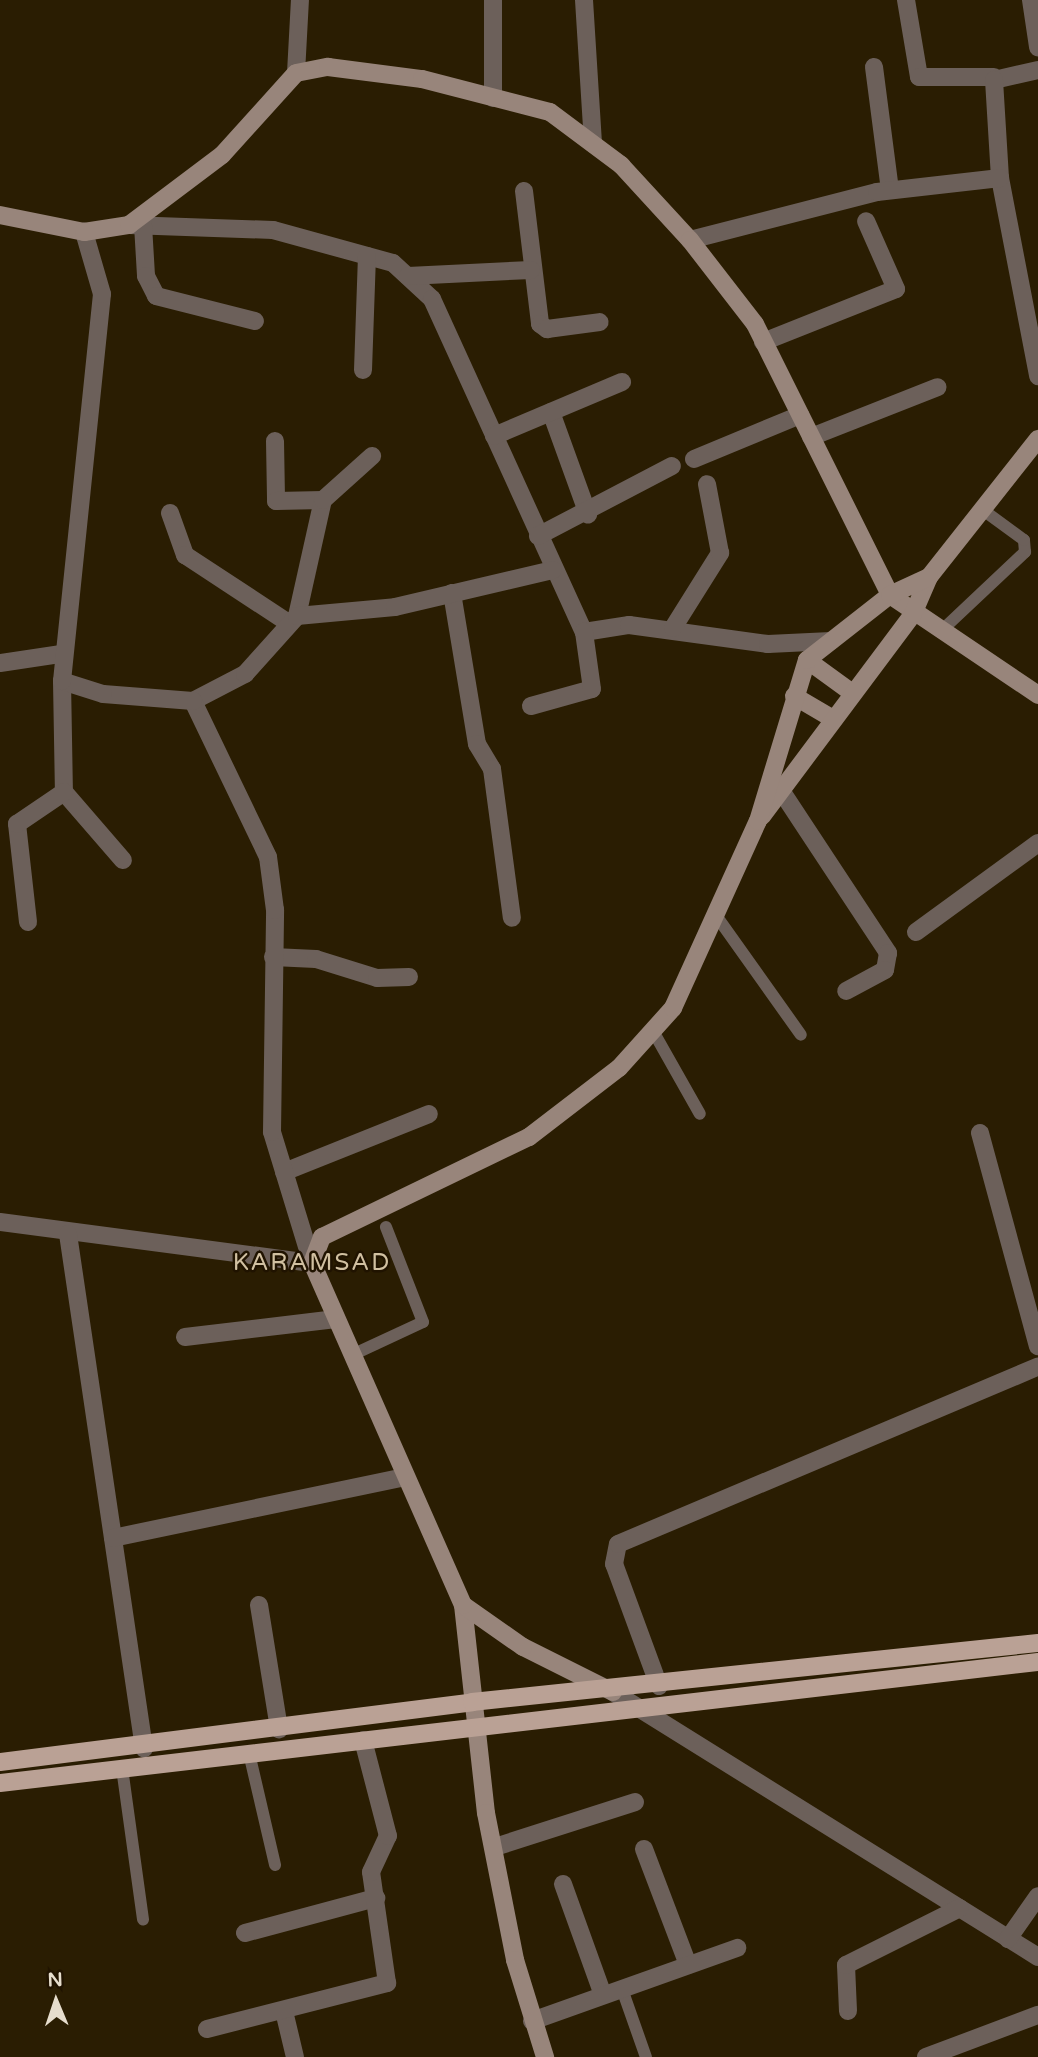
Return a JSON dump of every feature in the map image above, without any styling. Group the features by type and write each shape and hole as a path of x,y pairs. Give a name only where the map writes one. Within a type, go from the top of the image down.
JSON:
{"main road":[{"path":"0,1762 144,1748 472,1702 613,1692 1038,1643"},
{"path":"0,1783 1038,1662"}],"street":[{"path":"296,74 300,0"},
{"path":"493,0 493,98"},
{"path":"584,0 593,144"},
{"path":"906,0 919,77 995,77 1038,70"},
{"path":"1031,0 1038,47"},
{"path":"136,225 222,155 296,74 328,67 422,79 550,112 593,144 690,240 763,342 890,595 913,614 1038,695"},
{"path":"874,67 890,190"},
{"path":"995,77 1000,178 1038,376"},
{"path":"690,240 890,190 1000,178"},
{"path":"524,191 531,270 542,328 600,322"},
{"path":"0,215 84,232 136,225 273,230 393,263 408,276 432,299 584,632 592,689 531,706"},
{"path":"763,342 896,289 866,221"},
{"path":"136,225 146,275 156,296 255,321"},
{"path":"84,232 102,294 71,618 61,654 65,792 123,860"},
{"path":"363,370 367,256"},
{"path":"408,276 531,270"},
{"path":"494,436 622,382"},
{"path":"811,437 938,387"},
{"path":"551,412 588,514"},
{"path":"694,458 800,415"},
{"path":"758,821 782,792 851,692 913,614 929,577 1038,439"},
{"path":"275,441 276,502 323,499"},
{"path":"62,681 103,694 193,701 245,674 292,619 323,499 372,456"},
{"path":"538,536 588,514 672,466"},
{"path":"673,628 720,553 707,484"},
{"path":"170,513 186,555 292,619 395,607 553,569"},
{"path":"312,1263 322,1237 529,1137 620,1068 673,1008 758,821 807,660 890,595 929,577"},
{"path":"452,593 477,744 492,769 512,918"},
{"path":"584,632 629,625 673,628 768,644 831,640"},
{"path":"0,663 61,654"},
{"path":"807,660 851,692"},
{"path":"794,696 833,719"},
{"path":"193,701 268,857 273,957 272,1132 312,1263 463,1605 475,1726 495,1847 532,2021 545,2057"},
{"path":"28,922 17,824 65,792"},
{"path":"782,792 888,953 885,970 846,991"},
{"path":"916,932 1038,843"},
{"path":"273,957 316,959 377,978 409,977"},
{"path":"284,1172 429,1114"},
{"path":"980,1133 1038,1346"},
{"path":"0,1222 68,1234 312,1263"},
{"path":"68,1234 144,1748"},
{"path":"185,1337 336,1319"},
{"path":"659,1686 614,1564 618,1544 1038,1367"},
{"path":"113,1538 406,1477"},
{"path":"259,1605 279,1729"},
{"path":"463,1605 523,1647 613,1692 1038,1957"},
{"path":"207,2029 387,1983 372,1866 388,1836 363,1740"},
{"path":"495,1847 635,1801"},
{"path":"644,1849 688,1965"},
{"path":"563,1884 604,1995"},
{"path":"1008,1939 1038,1896"},
{"path":"245,1933 376,1898"},
{"path":"848,2011 846,1965 960,1908"},
{"path":"532,2021 737,1948"},
{"path":"284,2011 295,2057"},
{"path":"926,2057 1038,2015"}],"lane":[{"path":"940,632 1025,552 1024,540 983,510"},
{"path":"715,914 801,1035"},
{"path":"653,1031 700,1114"},
{"path":"352,1355 423,1322 386,1227"},
{"path":"249,1753 275,1865"},
{"path":"122,1768 143,1920"},
{"path":"622,1989 646,2057"}],"district":[{"name":"KARAMSAD","path":"312,1263"}]}
